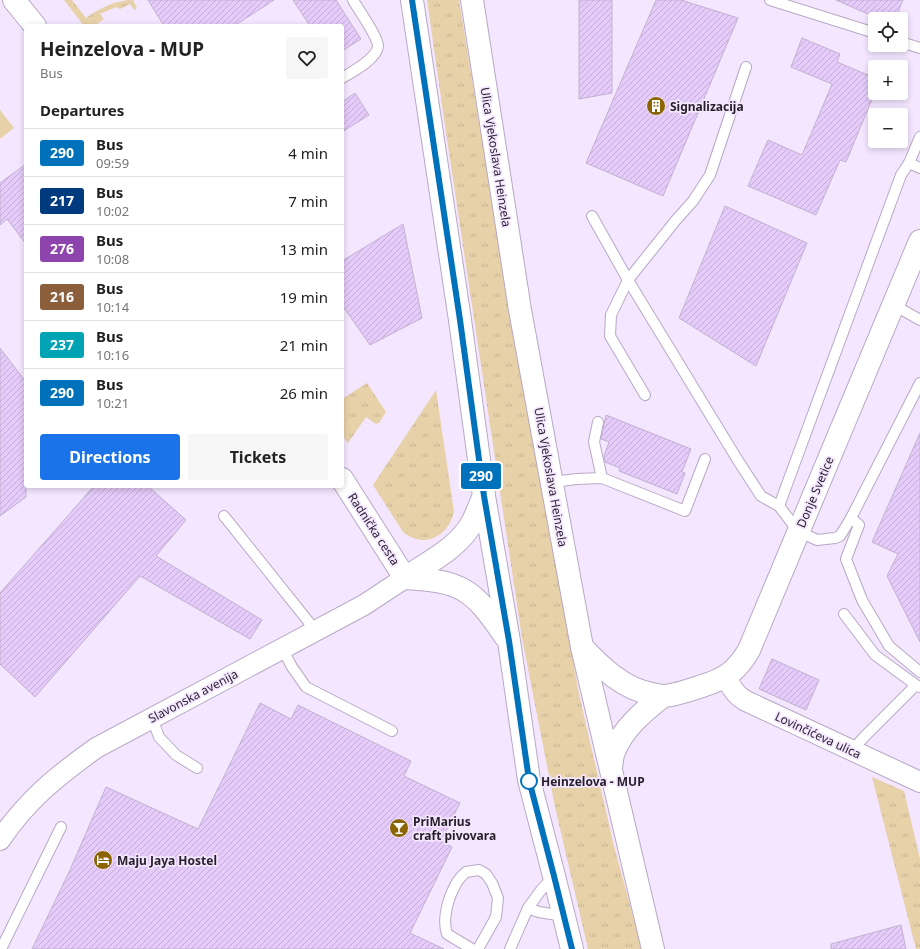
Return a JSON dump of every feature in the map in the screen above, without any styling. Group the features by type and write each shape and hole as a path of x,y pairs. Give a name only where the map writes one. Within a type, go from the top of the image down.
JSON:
{"main road":[{"path":"14,0 32,24"},
{"path":"412,0 460,320 484,496 509,641 529,780 572,949"},
{"name":"Ulica Vjekoslava Heinzela","path":"472,0 520,310 582,647 653,949"},
{"name":"Donje Svetice","path":"664,696 713,682 736,669 744,660 920,241"},
{"name":"Radnička cesta","path":"344,482 406,578"},
{"path":"406,578 443,553 460,539 473,522 484,496"},
{"path":"406,578 433,579 452,584 469,592 490,613 509,641"},
{"path":"582,647 606,671 626,684 648,693 664,696"},
{"path":"610,767 614,752 628,729 647,708 664,696"}],"street":[{"name":"Slavonska avenija","path":"0,840 8,828 34,798 59,775 96,748 364,605 406,578"},
{"name":"Lovinčićeva ulica","path":"726,676 731,688 746,701 920,782"}],"lane":[{"path":"344,77 367,62 374,54 378,46 376,37 353,0"},
{"path":"770,0 868,31"},
{"path":"908,44 920,48"},
{"path":"645,395 610,336 611,315 628,280 693,201 710,175 746,67"},
{"path":"779,506 901,175 909,163 920,137"},
{"path":"909,163 920,168"},
{"path":"592,216 628,280 733,453 761,496 779,506 798,531 817,540 840,536 917,395 920,383"},
{"path":"894,305 920,320"},
{"path":"598,422 594,442 602,478"},
{"path":"552,482 577,478 602,478 684,511 704,459"},
{"path":"224,516 298,608 314,632"},
{"path":"851,518 859,525 846,559 862,600 889,646 920,672"},
{"path":"844,614 875,655 918,686 863,738 852,751"},
{"path":"282,648 292,667 306,687 392,731"},
{"path":"152,718 160,737 176,755 197,768"},
{"path":"1,949 61,827"},
{"path":"472,949 447,934 444,926 449,901 456,882 466,872 479,870 486,874 492,883 498,898 496,917 478,949"},
{"path":"510,949 528,908 540,890 554,876"},
{"path":"528,908 539,912 563,916"}],"green space":[{"path":"64,0 72,0 86,18 102,8 120,1 133,0 137,8 134,10 130,4 120,9 116,7 100,14 104,19 97,24 82,24"},
{"path":"427,0 459,0 494,214 579,694 614,846 642,949 588,949 555,807 522,638"},
{"path":"0,110 14,128 0,139"},
{"path":"367,383 386,412 379,423 376,424 366,417 348,443 344,438 344,398"},
{"path":"436,390 454,512 451,521 441,534 427,540 419,540 403,532 373,485"},
{"path":"872,777 904,791 920,859 920,949 916,949"}],"building":[{"path":"148,0 274,0 237,24 163,24"},
{"path":"293,0 336,0 361,39 344,50 344,24 309,24"},
{"path":"579,0 612,0 612,93 579,99"},
{"name":"Signalizacija","path":"656,0 681,0 738,18 663,196 586,163"},
{"path":"836,0 903,0 898,12 868,12 868,14"},
{"path":"802,38 840,54 837,62 868,75 868,100 872,100 846,162 840,160 816,215 748,186 768,140 802,155 832,84 791,67"},
{"path":"355,93 369,115 344,131 344,101"},
{"path":"24,165 24,241 7,219 0,225 0,183"},
{"path":"725,206 807,243 756,366 679,318"},
{"path":"403,224 422,318 370,345 344,308 344,260"},
{"path":"0,348 24,379 24,488 26,488 26,497 0,516"},
{"path":"606,415 691,449 682,472 685,473 677,494 619,471 620,468 605,462 604,456 609,442 601,439"},
{"path":"920,433 920,642 887,576 898,554 872,542"},
{"path":"92,488 150,488 186,520 156,556 262,620 250,639 140,576 35,697 0,664 0,593"},
{"path":"772,659 819,680 806,710 759,689"},
{"path":"260,703 291,719 298,705 411,761 404,776 460,803 441,841 452,847 410,933 444,949 32,949 69,872 106,787 198,829"},
{"path":"901,925 906,949 831,949 831,944"}],"bus line":[{"name":"290","path":"412,0 460,320 484,496 509,641 529,780 572,949"}],"place":[{"name":"Signalizacija","path":"656,106"},
{"name":"Heinzelova - MUP","path":"529,781"},
{"name":"PriMarius craft pivovara","path":"399,828"},
{"name":"Maju Jaya Hostel","path":"103,860"}]}
